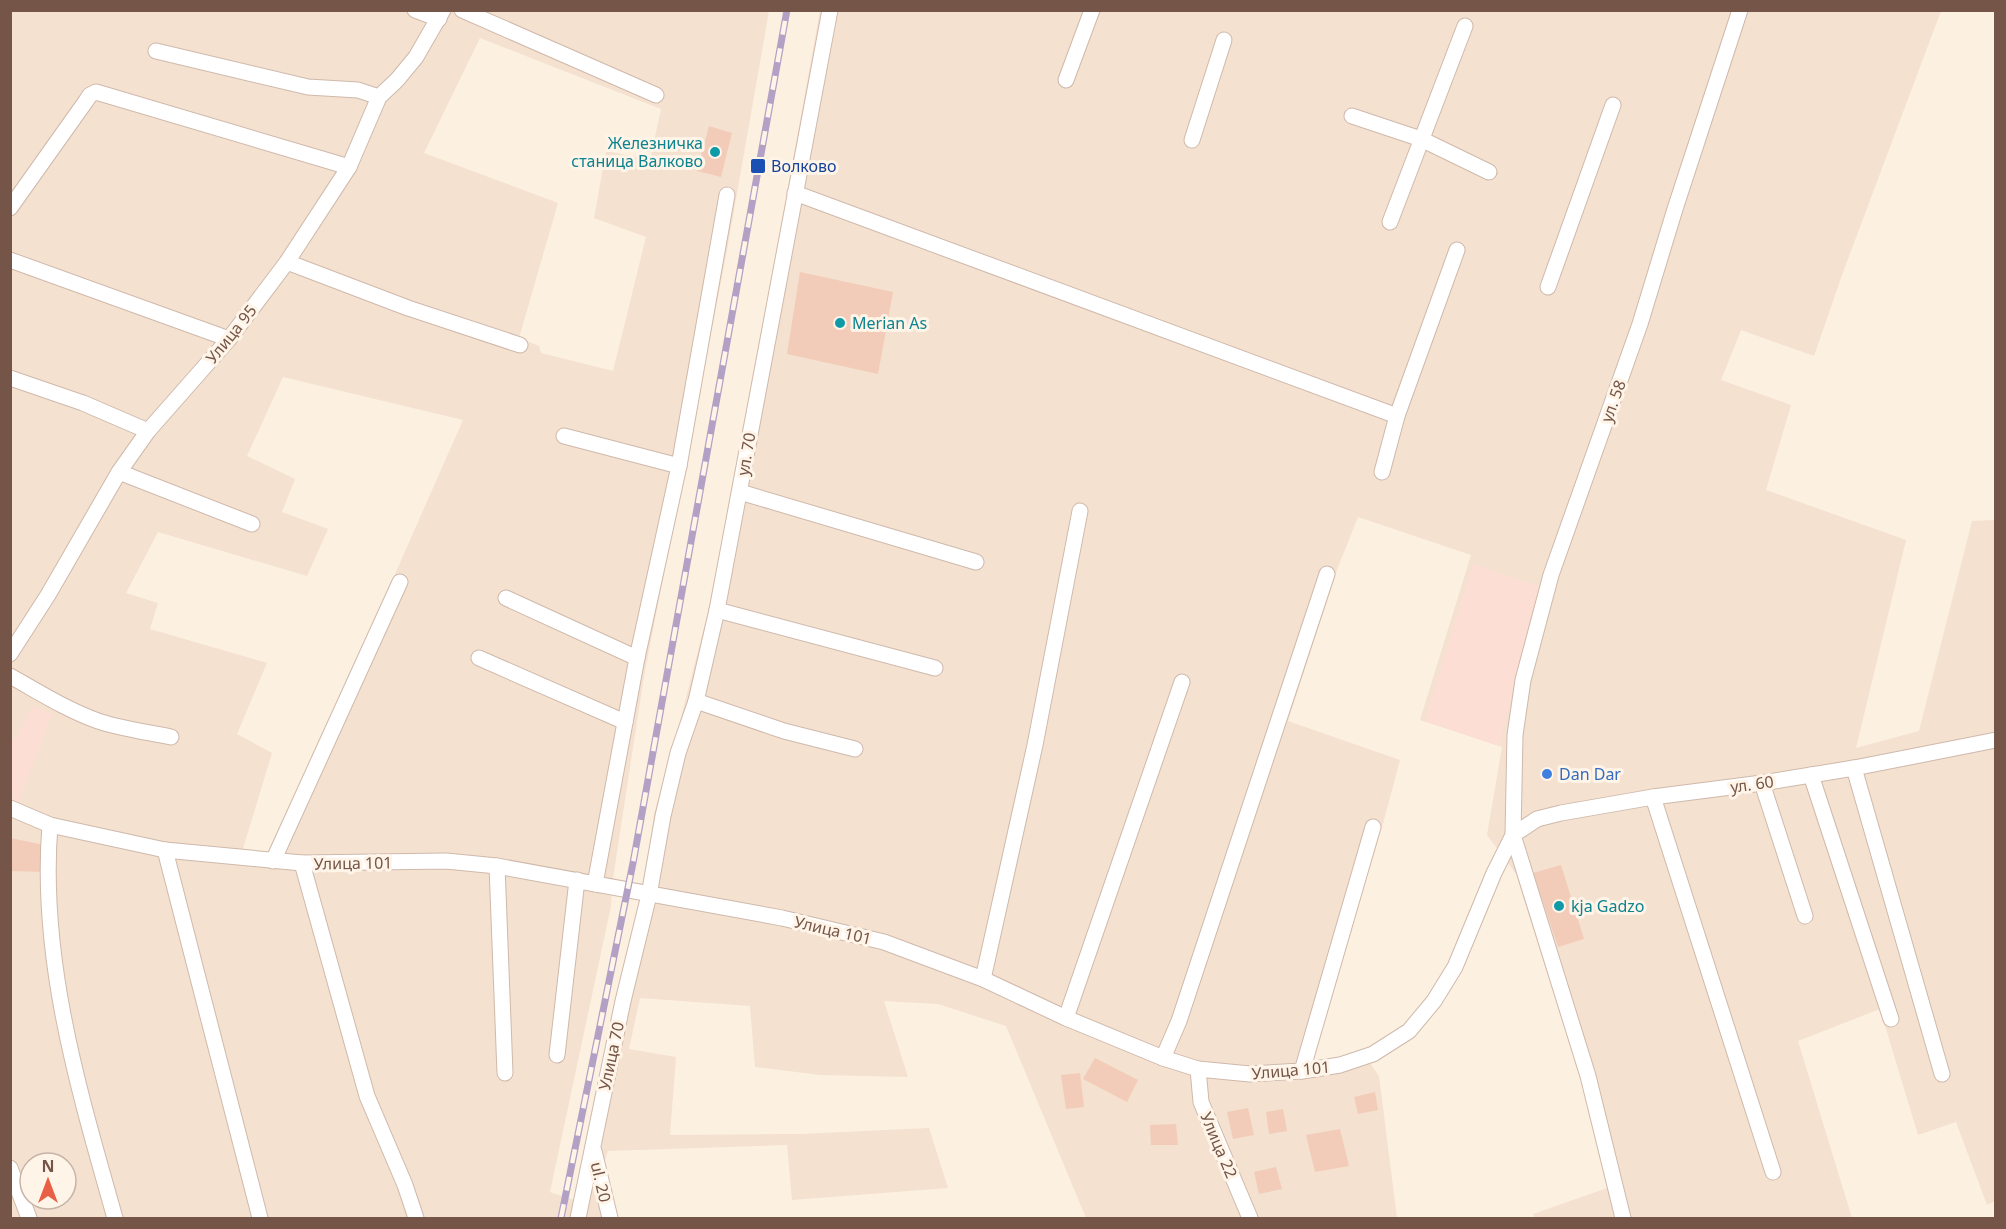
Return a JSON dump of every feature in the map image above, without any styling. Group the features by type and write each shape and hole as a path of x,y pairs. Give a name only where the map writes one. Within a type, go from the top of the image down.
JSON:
{"street":[{"path":"415,10 441,15"},
{"path":"462,10 656,94"},
{"name":"ул. 70","path":"649,895 675,764 696,700 717,610 830,10"},
{"path":"1066,80 1092,10"},
{"name":"ул. 58","path":"1513,835 1515,735 1518,707 1542,604 1640,324 1740,10"},
{"name":"Улица 95","path":"10,654 48,595 119,472 148,431 229,339 287,262 349,167 379,97 416,57 441,15"},
{"path":"1390,222 1465,26"},
{"path":"1192,140 1224,40"},
{"path":"156,51 309,87 358,90 379,97"},
{"path":"10,207 90,95 96,92 349,167"},
{"path":"1548,287 1613,105"},
{"path":"1352,116 1421,140 1489,172"},
{"path":"795,193 1397,416"},
{"path":"595,884 637,658 679,466 727,195"},
{"path":"1382,471 1397,416 1457,250"},
{"path":"10,260 229,339"},
{"path":"287,262 408,308 520,345"},
{"path":"10,378 83,403 148,431"},
{"path":"564,435 679,466"},
{"path":"119,472 252,524"},
{"path":"740,492 976,562"},
{"path":"983,980 1035,746 1080,511"},
{"path":"1163,1058 1179,1021 1328,574"},
{"path":"273,861 400,582"},
{"path":"506,598 637,658"},
{"path":"717,610 935,668"},
{"path":"479,658 625,722"},
{"path":"10,676 62,705 100,722 129,730 171,736"},
{"path":"1066,1018 1182,682"},
{"path":"696,700 784,731 855,749"},
{"name":"ул. 60","path":"1513,835 1537,819 1561,813 1653,797 1854,768 1995,740"},
{"path":"1854,768 1942,1074"},
{"path":"1810,774 1891,1019"},
{"path":"1762,783 1805,916"},
{"path":"1653,797 1773,1172"},
{"name":"Улица 101","path":"10,808 50,825 165,850 302,863 446,861 496,866 782,918 884,942 983,980 1066,1018 1198,1070 1250,1074 1302,1071 1340,1065 1373,1054 1409,1031 1434,1001 1455,967 1494,873 1513,835"},
{"path":"50,825 47,862 58,980 82,1101 115,1218"},
{"path":"1302,1071 1373,827"},
{"path":"1513,835 1588,1076 1623,1218"},
{"path":"165,850 260,1218"},
{"path":"302,863 367,1096 405,1185 416,1218"},
{"path":"496,866 505,1072"},
{"path":"557,1055 578,880"},
{"name":"Улица 70","path":"578,1218 623,1000 649,895"},
{"name":"Улица 22","path":"1198,1070 1200,1102 1250,1218"},
{"name":"ul. 20","path":"592,1145 610,1218"},
{"path":"10,1168 14,1186 28,1218"}],"shaded area":[{"path":"10,11 769,11 726,256 644,676 612,885 611,906 550,1192 580,1202 645,885 654,814 707,616 731,500 820,11 1941,11 1814,356 1741,330 1721,380 1791,405 1766,490 1906,540 1856,748 1919,731 1972,521 1995,520 1995,1201 1987,1205 1956,1122 1918,1135 1880,1009 1798,1041 1852,1218 1535,1218 1533,1214 1610,1187 1580,1077 1516,874 1487,835 1502,747 1420,720 1471,555 1358,517 1338,567 1288,721 1400,760 1311,1062 1361,1050 1379,1076 1397,1218 1086,1218 1006,1026 938,1004 884,1001 908,1077 820,1075 755,1067 750,1006 640,998 629,1049 676,1057 670,1135 800,1134 929,1128 948,1188 792,1200 787,1145 608,1151 603,1166 617,1218 11,1218","holes":["480,38 661,109 650,160 606,151 594,218 646,237 613,371 541,353 539,346 519,338 558,203 424,153","283,377 463,420 271,855 242,852 272,753 237,734 267,663 150,629 158,603 126,593 158,532 307,576 328,529 282,512 295,479 247,456"]},
{"path":"1473,564 1540,587 1499,746 1425,721"},
{"path":"32,706 52,714 18,803 11,798 11,737 15,739"}],"building":[{"name":"Железничка станица Валково","path":"709,126 732,133 721,177 697,171"},
{"name":"Merian As","path":"800,272 893,292 878,374 787,354"},
{"path":"10,838 49,846 48,872 10,871"},
{"name":"kja Gadzo","path":"1561,865 1584,939 1558,947 1533,873"},
{"path":"1095,1058 1138,1080 1127,1102 1083,1079"},
{"path":"1080,1073 1084,1107 1066,1109 1061,1075"},
{"path":"1375,1092 1378,1110 1358,1114 1354,1097"},
{"path":"1248,1108 1254,1135 1233,1139 1227,1112"},
{"path":"1283,1109 1287,1131 1269,1134 1266,1112"},
{"path":"1176,1124 1178,1145 1151,1145 1150,1125"},
{"path":"1340,1129 1349,1166 1315,1172 1306,1135"},
{"path":"1276,1167 1282,1189 1259,1194 1254,1172"}],"railway":[{"path":"561,1218 633,863 787,10"}],"place":[{"name":"Железничка станица Валково","path":"715,152"},
{"name":"Волково","path":"758,166"},
{"name":"Merian As","path":"840,323"},
{"name":"Dan Dar","path":"1547,774"},
{"name":"kja Gadzo","path":"1559,906"}]}
